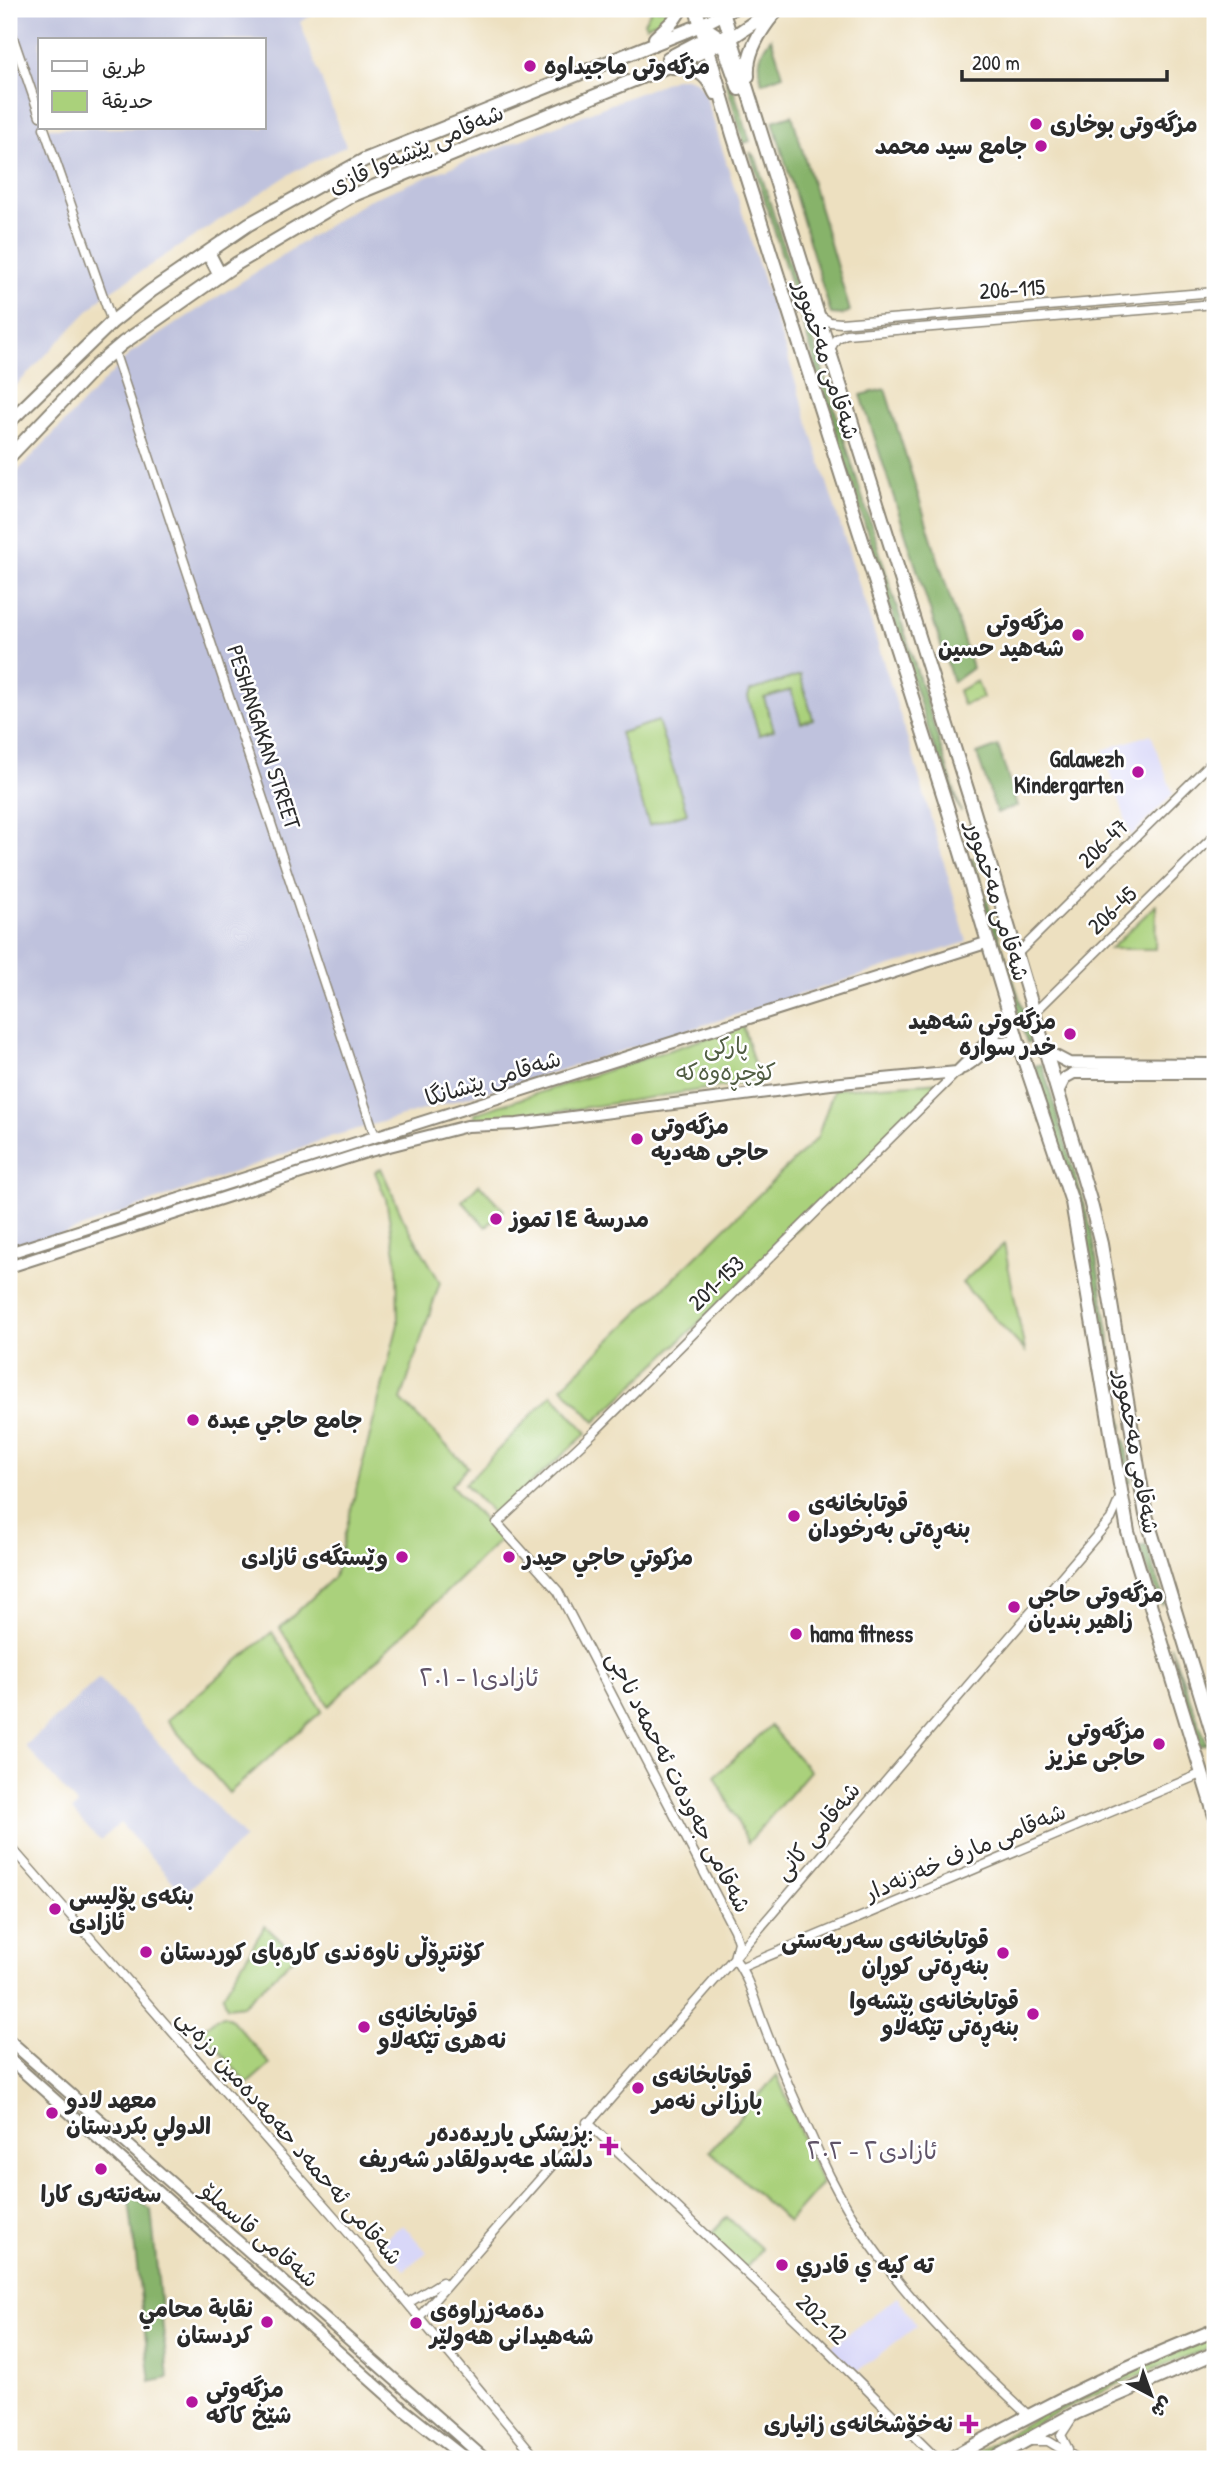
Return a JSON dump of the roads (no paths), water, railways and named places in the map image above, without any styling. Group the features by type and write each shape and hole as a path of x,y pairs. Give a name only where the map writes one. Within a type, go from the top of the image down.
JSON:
{"highway":[{"path":"647,45 673,21 681,9"},
{"name":"شەقامی مەخموور","path":"696,9 717,27 750,94 760,137 1035,1012 1101,1244 1146,1515 1215,1742"},
{"path":"651,72 669,57 744,9"},
{"path":"750,94 747,68 750,58 763,29 776,9"},
{"name":"شەقامی پێشەوا قازی","path":"9,422 111,322 249,224 364,160 647,45 776,9"},
{"path":"717,27 760,137"},
{"name":"شەقامی پێشەوا قازی","path":"9,457 114,351 220,275 353,196 664,66 717,27"},
{"name":"شەقامی مەخموور","path":"717,27 733,135 741,162 949,813 1019,1045 1072,1202 1128,1532 1215,1816"},
{"path":"664,66 690,68 706,76 733,135"},
{"path":"741,162 742,151 747,145 759,145 765,152"},
{"path":"208,252 220,275"},
{"path":"949,813 955,823 963,825 972,819 973,810"},
{"path":"960,853 962,843 972,838 980,842 987,855"},
{"path":"1153,1613 1160,1619 1167,1619 1173,1615 1174,1606"},
{"path":"1164,1647 1165,1639 1171,1634 1180,1636 1185,1643"},
{"path":"950,2459 1028,2415 1134,2363 1215,2330"},
{"path":"993,2459 1076,2413 1215,2355"}],"main road":[{"name":"شەقامی پێشانگا","path":"9,1267 375,1136 466,1110 989,942"},
{"name":"201-153","path":"959,1071 968,1058 1012,1018"},
{"name":"201-153","path":"959,1071 975,1062 997,1042 1007,1040 1019,1045"},
{"path":"1046,1051 1074,1068 1215,1073"},
{"path":"1058,1092 1074,1068 1215,1064"},
{"name":"شەقامی پێشانگا","path":"9,1253 467,1126 517,1124 831,1084 959,1071"},
{"path":"466,1110 467,1126"},
{"name":"شەقامی قاسملۆ","path":"9,2040 485,2459"},
{"name":"شەقامی قاسملۆ","path":"9,2059 414,2419 466,2459"},
{"path":"309,2325 318,2314"}],"street":[{"path":"9,26 38,110"},
{"path":"45,130 111,322"},
{"name":"206-115","path":"816,311 826,320 843,323 1215,292"},
{"name":"206-115","path":"846,334 1215,304"},
{"path":"829,354 832,344 846,334 843,323"},
{"name":"PESHANGAKAN STREET","path":"114,351 375,1136"},
{"name":"206-47","path":"1017,954 1215,759"},
{"name":"206-45","path":"1035,1012 1215,835"},
{"name":"201-153","path":"497,1523 682,1346 959,1071"},
{"name":"شەقامی کانی","path":"420,2316 587,2122 734,1958 1105,1526 1116,1512 1121,1495"},
{"name":"شەقامی جەودەت ئەحمەد ناجی","path":"497,1523 547,1576 562,1597 734,1930 738,1942 734,1958"},
{"path":"1105,1526 1120,1527 1128,1532"},
{"name":"شەقامی مارف خەزنەدار","path":"742,1967 1202,1773"},
{"name":"شەقامی ئەحمەد حەمەدەمین دزەیی","path":"10,1847 420,2316 537,2459"},
{"path":"734,1958 742,1967 813,2140 842,2197 881,2257 933,2324 1028,2415"},
{"name":"202-12","path":"587,2122 816,2339 936,2459"},
{"name":"شەقامی کانی","path":"408,2303 424,2296 456,2272"},
{"path":"1075,2456 1061,2435 1076,2413"},
{"path":"1024,2441 1048,2441 1075,2456"}],"place":[{"name":"مزگەوتی ماجیداوە","path":"530,66"},
{"name":"مزگەوتی بوخاری","path":"1036,124"},
{"name":"جامع سيد محمد","path":"1041,146"},
{"name":"مزگەوتی شەهید حسين","path":"1078,635"},
{"name":"Galawezh Kindergarten","path":"1138,772"},
{"name":"مزگەوتی شەهید خدر سوارە","path":"1070,1034"},
{"name":"مزگەوتی حاجی هەدیە","path":"637,1139"},
{"name":"مدرسة ١٤ تموز","path":"496,1219"},
{"name":"جامع حاجي عبده","path":"193,1420"},
{"name":"قوتابخانەی بنەڕەتی بەرخودان","path":"794,1516"},
{"name":"وێستگەی ئازادی","path":"402,1557"},
{"name":"مزكوتي حاجي حيدر","path":"509,1557"},
{"name":"مزگەوتی حاجی زاهیر بندیان","path":"1014,1607"},
{"name":"hama fitness","path":"796,1634"},
{"name":"مزگەوتی حاجی عزیز","path":"1159,1744"},
{"name":"بنکەی پۆلیسی ئازادی","path":"55,1909"},
{"name":"کۆنتڕۆڵی ناوەندی کارەبای کوردستان","path":"146,1952"},
{"name":"قوتابخانەی سەربەستی بنەڕەتی کوڕان","path":"1003,1953"},
{"name":"قوتابخانەی پێشەوا بنەڕەتی تێکەڵاو","path":"1033,2014"},
{"name":"قوتابخانه‌ی نه‌هری تێكه‌ڵاو","path":"364,2027"},
{"name":"قوتابخانەی بارزانی نەمر","path":"638,2088"},
{"name":"معهد لادو الدولي بكردستان","path":"52,2113"},
{"name":"پزیشکی یاریدەدەر: دلشاد عەبدولقادر شەریف","path":"609,2146"},
{"name":"سەنتەری کارا","path":"101,2169"},
{"name":"ته كيه ي قادري","path":"782,2265"},
{"name":"نقابة محامي كردستان","path":"267,2322"},
{"name":"دەمەزراوەی شەهیدانی هەولێر","path":"416,2323"},
{"name":"مزگه‌وتی شێخ كاكه","path":"192,2402"},
{"name":"نەخۆشخانەی زانیاری","path":"969,2424"}],"district":[{"name":"ئازادی١ - ٢٠١","path":"479,1678"},
{"name":"ئازادی٢ - ٢٠٢","path":"872,2151"}],"park label":[{"name":"پارکی کۆچڕەوەکە","path":"726,1059"}]}
